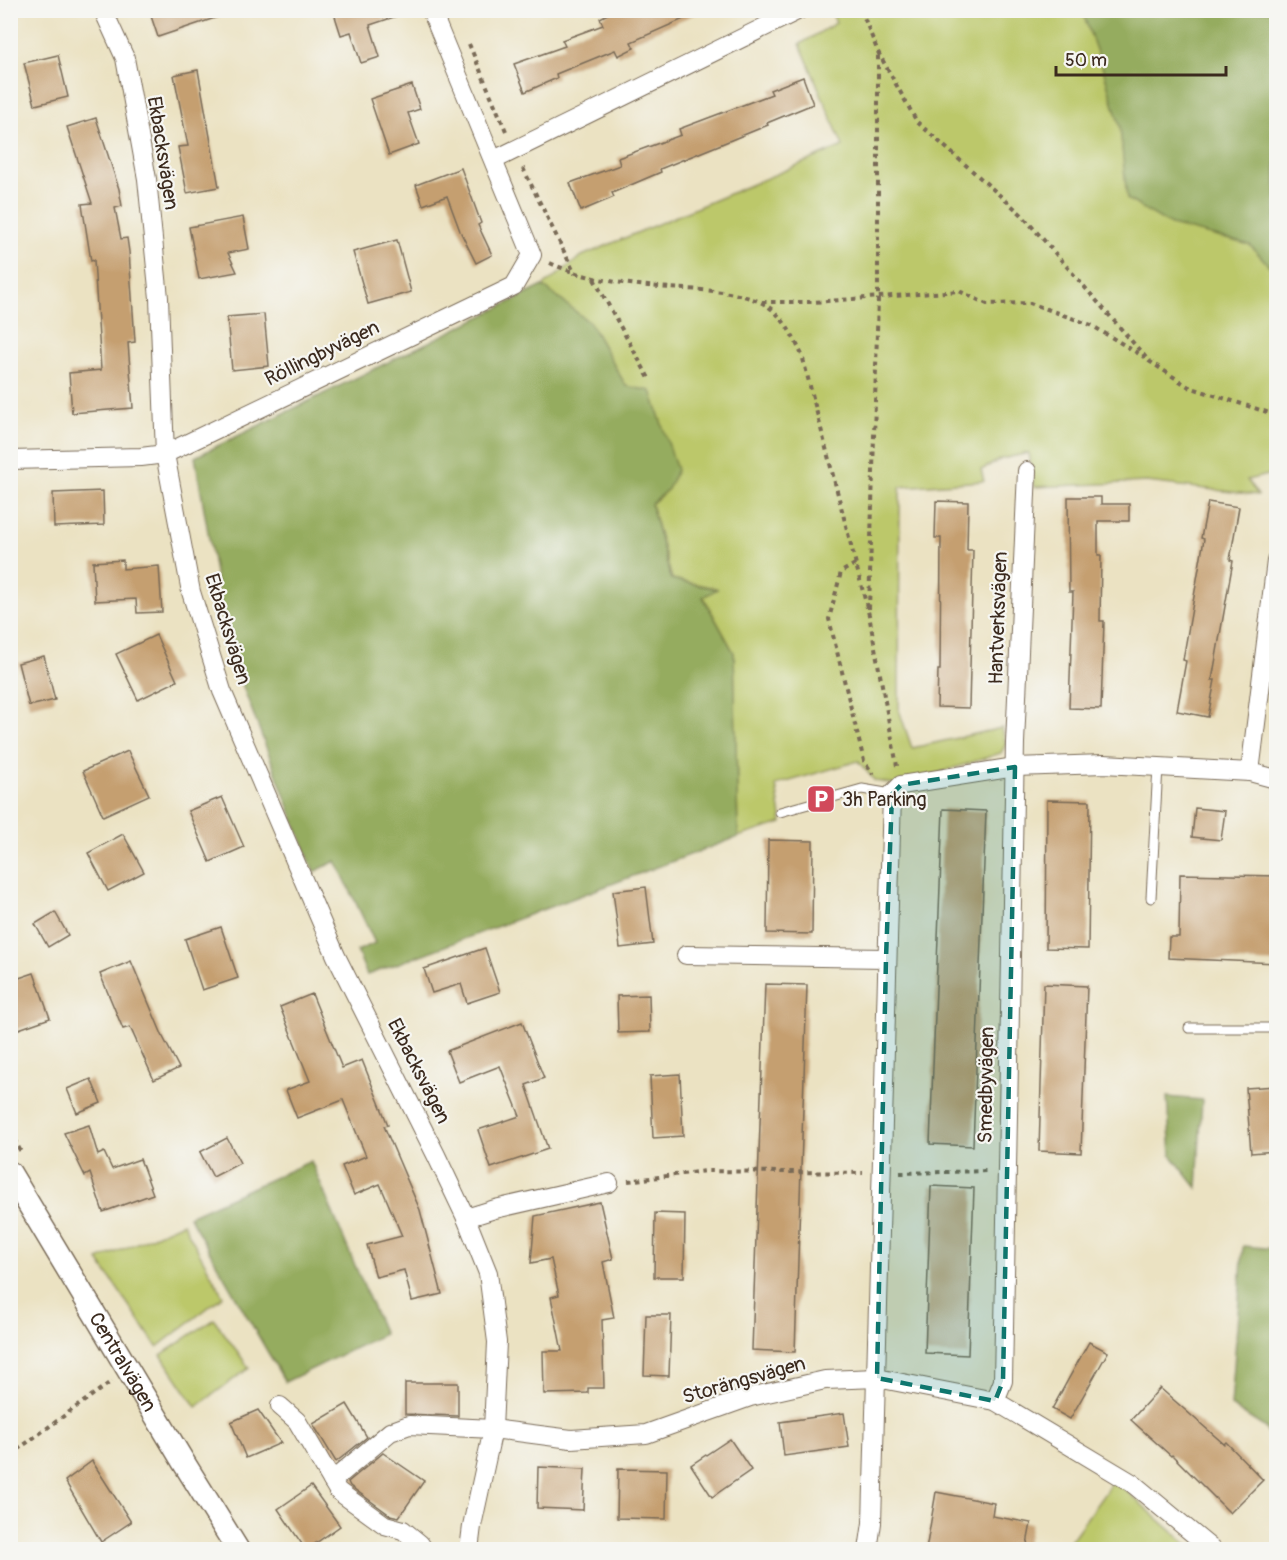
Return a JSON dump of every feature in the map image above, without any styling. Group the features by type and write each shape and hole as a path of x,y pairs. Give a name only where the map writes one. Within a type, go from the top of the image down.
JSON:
{"street":[{"name":"Ekbacksvägen","path":"103,10 125,58 147,179 159,298 165,454 191,592 222,690 336,956 436,1155 466,1218 488,1273 498,1342 493,1429 469,1550"},
{"path":"431,10 532,255"},
{"path":"494,160 799,10"},
{"name":"Röllingbyvägen","path":"10,460 141,457 165,454 514,286 532,255"},
{"name":"Hantverksvägen","path":"1015,767 1027,471"},
{"path":"1250,772 1276,561"},
{"path":"868,1550 873,1523 892,794 901,785 1015,767 1104,764 1158,766 1250,772 1276,779"},
{"name":"Smedbyvägen","path":"995,1401 1004,1381 1015,767"},
{"path":"686,955 886,958"},
{"name":"Centralvägen","path":"10,1173 238,1550"},
{"path":"466,1218 495,1209 609,1184"},
{"name":"Storängsvägen","path":"493,1429 571,1439 646,1434 750,1397 825,1380 877,1378 995,1401 1132,1483 1213,1550"},
{"path":"280,1406 297,1421 338,1491 385,1525 403,1530 424,1550"},
{"path":"332,1481 390,1432 409,1425 493,1429"}],"lane":[{"path":"1151,898 1158,766"},
{"path":"780,812 862,789 892,794"},
{"path":"1189,1028 1276,1028"}],"path":[{"path":"861,10 878,52 917,122 1021,214 1149,361"},
{"path":"869,615 878,298 878,52"},
{"path":"532,255 576,274 594,279 707,290 761,302 814,302 959,291 987,304 1030,303 1092,325 1189,387 1276,416"},
{"path":"594,279 650,380"},
{"path":"761,302 781,319 802,355 869,615 898,771"},
{"path":"855,564 841,572 829,619 864,761 873,776 882,774"},
{"path":"609,1184 705,1171 881,1174 1007,1171"},
{"path":"10,1455 128,1370"}],"highlighted area":[{"path":"1015,767 1003,1381 995,1401 877,1378 886,958 892,794 901,785"}],"green space":[{"path":"831,11 1276,11 1276,473 1247,480 1258,495 1147,482 1034,487 1029,453 1001,459 981,470 984,481 900,487 899,710 912,748 1002,728 1006,744 1001,753 901,785 875,781 858,761 776,785 782,823 738,837 734,653 703,596 716,588 672,579 651,504 668,489 626,386 590,323 543,286 582,256 843,146 800,44 836,23"},
{"path":"1082,11 1276,11 1276,273 1250,245 1171,225 1127,199 1120,127 1104,72"},
{"path":"543,286 590,323 626,386 651,391 677,470 668,489 651,504 671,579 717,589 703,597 734,653 738,837 367,975 357,951 375,943 336,861 314,872 228,648 195,457"},
{"path":"1167,1097 1202,1100 1197,1188 1171,1155"},
{"path":"311,1161 384,1334 285,1382 189,1216"},
{"path":"183,1223 223,1296 157,1347 98,1260"},
{"path":"1243,1246 1276,1249 1276,1443 1264,1427 1231,1406"},
{"path":"214,1319 249,1368 196,1407 161,1355"},
{"path":"1114,1480 1192,1549 1064,1550"}],"building":[{"path":"149,10 227,10 227,14 158,37"},
{"path":"333,10 403,10 403,14 370,25 380,57 361,63 351,32 341,35"},
{"path":"615,10 704,10 631,42 634,48 618,56 615,50 556,74 557,78 525,92 514,64 565,46 562,40 603,25 600,18"},
{"path":"58,55 68,97 35,105 24,63"},
{"path":"198,70 219,187 187,193 178,147 188,146 174,75"},
{"path":"803,77 813,104 660,169 661,172 612,193 614,197 581,211 570,183 620,165 618,158 681,135 679,129 772,94 770,90"},
{"path":"412,85 420,109 408,113 419,144 389,155 370,99"},
{"path":"96,118 119,189 122,206 115,208 121,239 127,238 129,252 135,342 128,343 133,408 72,413 69,373 101,370 94,260 91,261 82,204 92,203 67,127"},
{"path":"461,168 481,223 478,225 492,255 476,263 460,231 447,196 423,205 416,185"},
{"path":"243,217 249,249 228,253 237,272 199,279 189,227"},
{"path":"397,240 411,292 368,304 353,252"},
{"path":"264,314 269,366 232,370 227,317"},
{"path":"103,491 104,525 54,527 53,493"},
{"path":"1068,497 1101,497 1101,504 1129,504 1129,521 1098,521 1098,555 1101,555 1100,621 1104,621 1101,709 1069,708 1073,592 1069,592"},
{"path":"936,501 968,502 967,550 973,550 969,708 937,707 938,670 940,670 941,538 935,538"},
{"path":"1208,502 1239,507 1230,560 1233,561 1212,680 1215,680 1208,717 1177,711"},
{"path":"123,560 123,569 159,566 162,612 137,613 136,599 95,601 93,562"},
{"path":"156,635 177,681 138,700 116,654"},
{"path":"44,656 55,700 29,706 18,663"},
{"path":"128,751 149,795 103,816 83,771"},
{"path":"222,797 244,847 210,862 188,811"},
{"path":"1047,800 1090,801 1088,949 1046,948"},
{"path":"1195,808 1225,811 1221,840 1192,837"},
{"path":"943,809 986,811 973,1146 930,1144"},
{"path":"123,834 144,872 108,891 88,853"},
{"path":"768,840 813,841 812,934 767,933"},
{"path":"1180,874 1276,876 1276,963 1168,958 1169,937 1179,937"},
{"path":"646,887 653,944 620,948 613,891"},
{"path":"55,912 68,935 48,947 35,924"},
{"path":"221,927 238,978 202,990 185,939"},
{"path":"485,948 500,992 467,1003 461,984 432,993 424,969"},
{"path":"131,961 163,1037 179,1068 154,1080 130,1027 123,1029 100,974"},
{"path":"34,973 50,1018 16,1030 10,1016 10,981"},
{"path":"765,984 807,985 795,1352 752,1350"},
{"path":"1044,984 1087,986 1081,1153 1039,1151"},
{"path":"312,994 342,1068 362,1060 388,1125 384,1126 420,1210 442,1294 412,1301 404,1270 376,1277 367,1245 402,1236 380,1184 354,1195 342,1166 366,1156 343,1100 297,1118 286,1090 310,1081 280,1007"},
{"path":"649,995 650,1032 618,1033 617,996"},
{"path":"522,1022 544,1078 526,1085 548,1149 491,1168 478,1130 520,1116 500,1066 459,1082 447,1051"},
{"path":"680,1074 683,1136 653,1138 650,1076"},
{"path":"91,1079 101,1103 77,1113 67,1089"},
{"path":"1276,1086 1276,1151 1251,1153 1246,1088"},
{"path":"89,1125 98,1155 104,1152 112,1169 140,1159 153,1194 103,1212 90,1173 85,1176 64,1133"},
{"path":"227,1138 240,1163 213,1177 200,1152"},
{"path":"931,1186 974,1188 968,1355 925,1353"},
{"path":"600,1202 613,1259 603,1262 614,1318 602,1320 604,1388 588,1388 588,1393 544,1394 543,1351 562,1351 551,1297 559,1295 551,1259 531,1263 535,1216"},
{"path":"655,1213 685,1214 684,1277 654,1277"},
{"path":"646,1315 671,1315 669,1376 644,1375"},
{"path":"1089,1342 1108,1352 1070,1419 1052,1409"},
{"path":"405,1383 458,1383 458,1416 405,1414"},
{"path":"1160,1388 1224,1444 1226,1442 1263,1480 1230,1513 1172,1455 1131,1420"},
{"path":"347,1404 367,1437 336,1462 313,1424"},
{"path":"258,1410 281,1443 246,1458 231,1422"},
{"path":"844,1413 849,1447 784,1456 780,1422"},
{"path":"730,1439 751,1470 712,1497 691,1465"},
{"path":"383,1453 424,1481 399,1517 390,1515 350,1486 348,1482"},
{"path":"92,1461 131,1522 101,1542 65,1481"},
{"path":"538,1467 585,1469 583,1510 537,1508"},
{"path":"618,1469 667,1470 666,1519 617,1518"},
{"path":"311,1486 340,1526 306,1550 278,1509"},
{"path":"936,1492 994,1503 992,1516 1031,1523 1026,1550 926,1550"}],"place":[{"name":"3h Parking","path":"821,799"}]}
